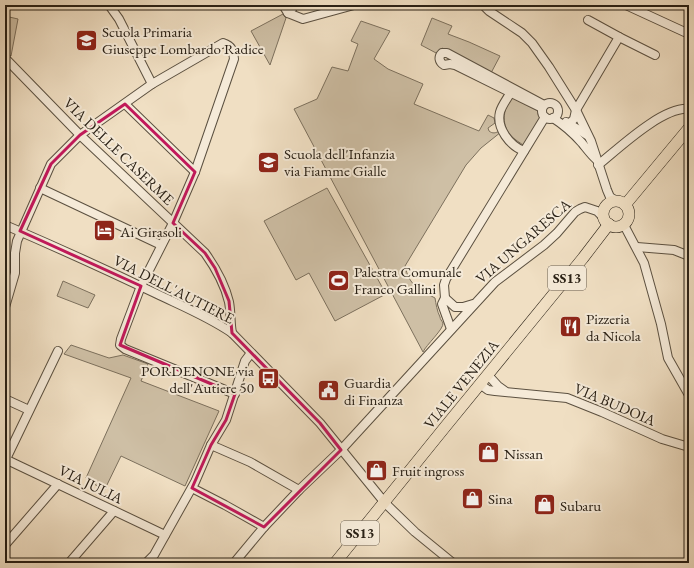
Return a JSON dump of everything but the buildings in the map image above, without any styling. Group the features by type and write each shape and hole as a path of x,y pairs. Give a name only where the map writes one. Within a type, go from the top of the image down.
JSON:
{"main road":[{"name":"VIALE VENEZIA","path":"335,563 584,258 607,222 604,212 607,206 610,203 621,203 689,128"},
{"path":"607,222 616,227 624,225 628,219 629,211 621,203"}],"street":[{"path":"109,5 119,19 152,84"},
{"path":"285,9 295,5"},
{"path":"285,9 303,19 354,5"},
{"path":"483,5 489,11 522,32 532,43 576,110 610,197 621,203"},
{"path":"626,5 642,8 689,34"},
{"path":"588,20 655,55"},
{"path":"569,124 574,119 576,110 619,37"},
{"path":"5,307 15,273 15,254 20,231 51,164 80,134 152,84 223,43 230,46 233,51 234,59 195,172 173,223 141,286 120,339 120,346 235,394"},
{"path":"442,53 447,53 543,107 455,65 444,66 440,63 440,55 442,53"},
{"name":"VIA DELLE CASERME","path":"5,58 80,134 205,253 215,268 229,301 232,334"},
{"path":"511,92 502,106 500,113 501,128 510,142 524,151"},
{"path":"451,329 442,304 445,298 444,285 446,279 524,151 558,110 556,105 551,103 543,107"},
{"path":"125,104 195,172"},
{"path":"543,107 542,113 569,124 587,135"},
{"path":"598,163 642,129 660,118 674,112 689,109"},
{"path":"552,117 561,123 583,144 598,163"},
{"path":"40,188 161,245"},
{"name":"VIA UNGARESCA","path":"234,563 264,527 299,490 341,450 495,282 544,245 557,233 575,212 585,207 597,211 607,222"},
{"name":"VIA DELL'AUTIERE","path":"5,225 141,286 222,326 232,334 320,423 385,503 415,532 452,563"},
{"path":"624,225 637,247 644,263 668,358 689,395"},
{"path":"637,247 674,250 689,256"},
{"path":"445,298 456,307 460,320"},
{"path":"456,307 474,304"},
{"path":"447,316 460,320"},
{"path":"6,460 58,351"},
{"path":"146,563 154,555 192,488 211,445 226,420 245,361 251,353"},
{"path":"488,375 505,391"},
{"name":"VIA BUDOIA","path":"480,384 488,390 567,398 662,439 689,446"},
{"path":"5,399 29,410"},
{"path":"211,445 250,462 299,490"},
{"name":"VIA JULIA","path":"6,460 165,535"},
{"path":"5,545 58,484"},
{"path":"192,488 264,527"},
{"path":"69,563 114,511"}],"highlighted area":[{"path":"125,104 195,172 173,223 205,253 215,268 229,301 232,333 320,423 341,450 264,527 192,488 211,445 226,420 235,394 120,345 141,286 20,231 51,164 80,135"}],"shaded area":[{"path":"283,14 286,18 270,65 251,31"},
{"path":"5,16 18,19 11,56 5,50"},
{"path":"432,18 452,26 448,34 500,56 491,73 442,48 438,54 421,45"},
{"path":"361,21 390,31 374,59 388,69 423,84 414,104 479,131 488,115 494,118 495,123 488,128 489,131 493,133 501,132 481,148 466,165 405,266 409,278 415,286 435,298 438,312 443,323 441,329 423,352 294,109 317,99 332,67 348,71 358,44 351,41"},
{"path":"513,97 541,109 541,116 525,146 510,135 505,126 505,110"},
{"path":"327,188 386,294 335,321 309,273 296,280 264,221"},
{"path":"63,281 95,295 88,308 57,296"},
{"path":"71,345 109,358 123,355 148,364 141,381 219,411 185,486 121,456 104,491 86,478 131,378 64,354"}],"place":[{"name":"Scuola Primaria Giuseppe Lombardo Radice","path":"86,40"},
{"name":"Scuola dell'Infanzia via Fiamme Gialle","path":"268,162"},
{"name":"Ai Girasoli","path":"104,231"},
{"name":"Palestra Comunale Franco Gallini","path":"338,280"},
{"name":"Pizzeria da Nicola","path":"571,327"},
{"name":"PORDENONE via dell'Autiere 50","path":"269,379"},
{"name":"Guardia di Finanza","path":"329,391"},
{"name":"Nissan","path":"489,453"},
{"name":"Fruit ingross","path":"377,470"},
{"name":"Sina","path":"472,498"},
{"name":"Subaru","path":"544,505"}]}
